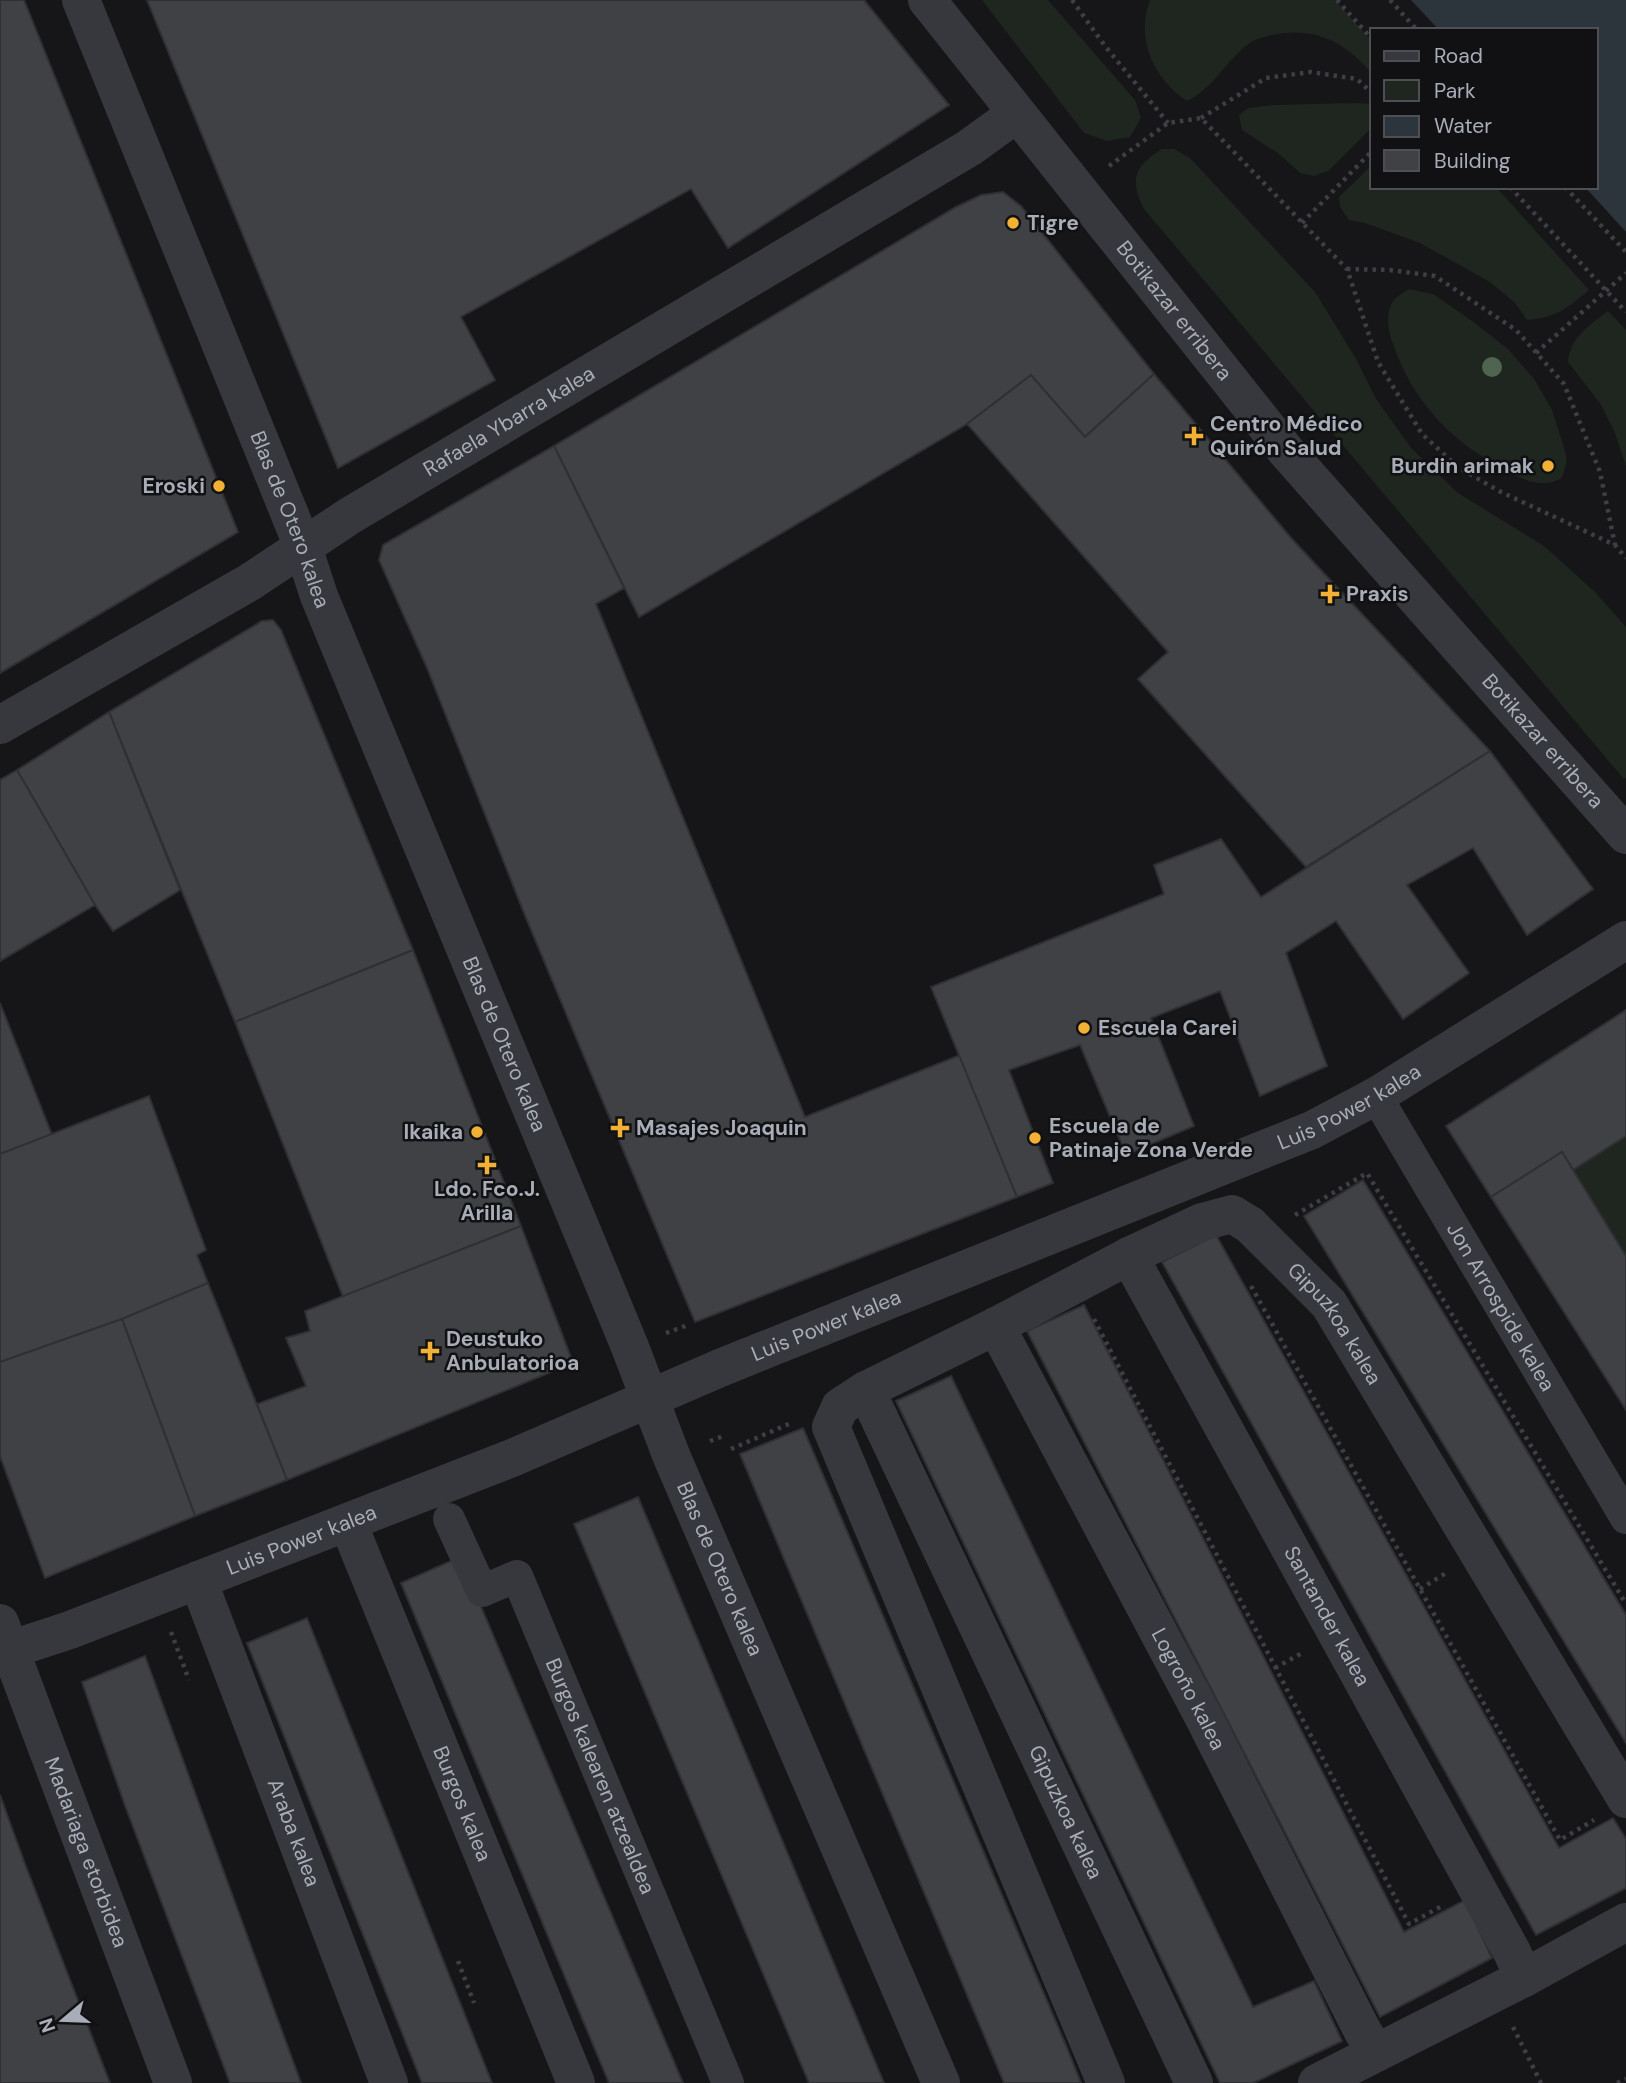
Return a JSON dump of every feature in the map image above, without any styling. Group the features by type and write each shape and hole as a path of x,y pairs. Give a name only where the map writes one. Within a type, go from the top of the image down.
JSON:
{"street":[{"name":"Blas de Otero kalea","path":"81,0 303,547 319,596 630,1347 676,1468 941,2083"},
{"name":"Botikazar erribera","path":"927,0 1286,451 1626,835"},
{"name":"Rafaela Ybarra kalea","path":"0,725 250,582 351,515 969,148 1016,114"},
{"name":"Luis Power kalea","path":"3,1642 198,1580 348,1523 524,1453 649,1398 1312,1130 1376,1096 1626,940"},
{"name":"Jon Arrospide kalea","path":"1376,1096 1626,1518"},
{"name":"Gipuzkoa kalea","path":"1106,2083 831,1427 840,1407 866,1390 1129,1256 1202,1222 1232,1214 1250,1225 1329,1304 1612,1808"},
{"name":"Santander kalea","path":"1129,1256 1512,1952 1524,1979"},
{"name":"Logroño kalea","path":"996,1326 1203,1716 1362,2031 1376,2053"},
{"name":"Gipuzkoa kalea","path":"866,1390 1194,2083"},
{"name":"Burgos kalearen atzealdea","path":"449,1520 482,1591 517,1576 728,2083"},
{"name":"Burgos kalea","path":"348,1523 576,2083"},
{"name":"Araba kalea","path":"198,1580 389,2083"},
{"name":"Madariaga etorbidea","path":"3,1642 173,2083"},
{"path":"1317,2083 1524,1979 1626,1922"}],"path":[{"path":"1072,0 1105,46 1168,123"},
{"path":"1337,0 1370,37"},
{"path":"1390,0 1415,28"},
{"path":"1110,166 1168,123 1201,118 1266,78 1311,72 1357,79 1370,91"},
{"path":"1201,118 1347,269 1378,362 1422,434 1459,468 1501,492 1615,545 1626,558"},
{"path":"1302,223 1370,153"},
{"path":"1512,189 1626,312"},
{"path":"1567,189 1626,252"},
{"path":"1347,269 1390,270 1435,276 1516,330 1564,384 1600,472 1615,545"},
{"path":"1536,353 1626,273"},
{"path":"1290,1217 1367,1173 1626,1604"},
{"path":"1246,1278 1560,1840 1612,1808"},
{"path":"1089,1309 1409,1924 1451,1901"},
{"path":"1471,1350 1480,1344"},
{"path":"731,1449 792,1422"},
{"path":"1420,1589 1449,1571"},
{"path":"168,1624 190,1682"},
{"path":"1275,1668 1310,1648"},
{"path":"458,1961 474,2003"},
{"path":"1510,2020 1541,2083"},
{"path":"1618,2083 1626,2079"}],"green space":[{"path":"982,0 1048,0 1135,100 1141,118 1130,137 1107,141 1084,133"},
{"path":"1150,0 1335,0 1370,39 1370,72 1333,41 1310,34 1283,33 1247,45 1204,90 1187,101 1165,82 1150,57 1146,43 1146,14"},
{"path":"1370,104 1370,127 1328,171 1314,176 1300,173 1278,153 1242,130 1239,115 1248,108 1273,105"},
{"path":"1162,149 1174,149 1190,158 1315,292 1355,357 1376,399 1412,449 1458,493 1544,546 1595,592 1626,627 1626,778 1623,778 1144,209 1137,190 1137,174 1145,161"},
{"path":"1370,167 1370,189 1498,189 1589,290 1561,311 1547,317 1527,320 1515,303 1490,282 1420,243 1349,220 1340,207 1339,197"},
{"path":"1409,289 1433,294 1472,321 1508,349 1534,379 1552,410 1563,444 1567,460 1562,478 1540,483 1514,475 1478,454 1433,415 1410,382 1390,333 1388,321 1392,303"},
{"path":"1608,311 1626,330 1626,466 1615,433 1600,403 1568,362 1577,339"},
{"path":"1626,1136 1626,1256 1573,1170"}],"water":[{"path":"1411,0 1626,0 1626,232 1587,189 1598,189 1598,28 1437,28"}],"building":[{"path":"0,0 24,0 238,532 0,673"},
{"path":"147,0 864,0 949,105 728,248 691,189 461,317 495,380 338,468"},
{"path":"1003,192 1021,206 1154,374 1085,437 1031,375 967,424 639,617 554,446 956,207 981,195"},
{"path":"1154,374 1291,538 1490,751 1306,867 1138,679 1168,652 967,424 1031,375 1085,437"},
{"path":"554,446 624,588 596,604 805,1117 960,1055 1017,1197 695,1322 524,913 427,668 379,560 383,545"},
{"path":"273,620 281,630 413,950 235,1022 109,712 262,621"},
{"path":"109,712 180,890 113,931 95,905 17,770"},
{"path":"1490,751 1593,889 1527,935 1473,848 1407,885 1469,973 1403,1019 1336,921 1286,953 1327,1066 1260,1096 1220,991 1151,1018 1194,1126 1126,1155 1080,1045 1009,1070 1053,1183 1017,1197 931,987 1164,894 1154,865 1221,839 1261,897"},
{"path":"17,770 95,905 0,961 0,780"},
{"path":"413,950 521,1226 343,1297 235,1022"},
{"path":"0,1003 52,1135 0,1154"},
{"path":"1626,1010 1626,1136 1573,1170 1562,1152 1491,1197 1446,1126"},
{"path":"149,1096 206,1250 197,1255 208,1283 122,1319 0,1362 0,1154"},
{"path":"1562,1152 1626,1256 1626,1410 1491,1197"},
{"path":"1363,1180 1626,1615 1626,1743 1304,1216"},
{"name":"Deustuko Anbulatorioa","path":"521,1226 573,1363 287,1480 257,1404 306,1386 286,1338 310,1331 305,1311"},
{"path":"1216,1235 1559,1848 1613,1818 1626,1839 1626,1888 1536,1935 1162,1262"},
{"path":"208,1283 287,1480 195,1516 122,1319"},
{"path":"1084,1305 1404,1932 1465,1900 1492,1958 1380,2017 1027,1331"},
{"path":"122,1319 195,1516 45,1578 0,1456 0,1362"},
{"path":"951,1376 1253,2007 1314,1981 1342,2041 1253,2083 1220,2083 896,1401"},
{"path":"803,1428 1081,2083 1004,2083 740,1454"},
{"path":"638,1497 884,2083 809,2083 574,1524"},
{"path":"460,1557 683,2083 609,2083 401,1583"},
{"path":"307,1618 492,2083 422,2083 247,1643"},
{"path":"145,1656 301,2083 230,2083 124,1803 82,1682"},
{"path":"0,1795 25,1864 110,2083 0,2083"}],"place":[{"name":"Tigre","path":"1013,223"},
{"name":"Centro Médico Quirón Salud","path":"1194,436"},
{"name":"Burdin arimak","path":"1548,466"},
{"name":"Eroski","path":"219,486"},
{"name":"Praxis","path":"1330,594"},
{"name":"Escuela Carei","path":"1084,1028"},
{"name":"Masajes Joaquin","path":"620,1128"},
{"name":"Ikaika","path":"477,1132"},
{"name":"Escuela de Patinaje Zona Verde","path":"1035,1138"},
{"name":"Ldo. Fco.J. Arilla","path":"487,1165"},
{"name":"Deustuko Anbulatorioa","path":"430,1351"}]}
